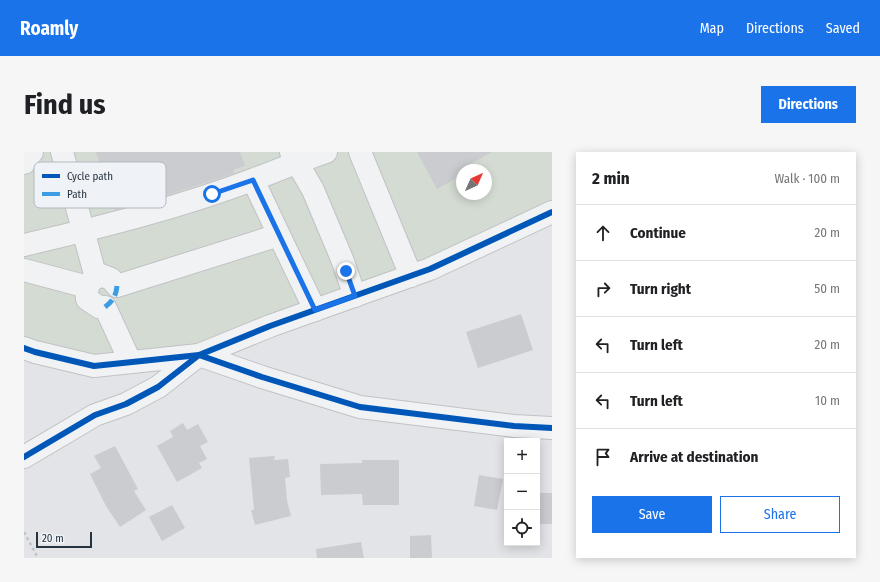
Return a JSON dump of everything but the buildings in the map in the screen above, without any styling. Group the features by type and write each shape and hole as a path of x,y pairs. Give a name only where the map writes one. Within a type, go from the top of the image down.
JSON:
{"street":[{"path":"24,163 32,152"},
{"path":"62,152 65,162"},
{"path":"24,245 84,231 184,203 253,180 294,157 326,152"},
{"path":"360,152 411,276"},
{"path":"294,157 314,190 342,259 355,296"},
{"path":"253,180 315,310"},
{"path":"78,208 84,231 92,282"},
{"path":"24,457 95,415 126,404 158,387 199,355 270,326 430,270 552,212"},
{"path":"130,361 105,306 99,307 88,298 86,290 92,282 101,275 111,278 117,286 279,235"},
{"path":"24,270 92,282"},
{"path":"24,348 94,366 130,361 199,355 262,377 360,407 514,426 552,428"}],"path":[{"path":"24,532 38,558"}],"shaded area":[{"path":"24,152 552,152 552,212 199,355 24,356"}],"marked path":[{"path":"105,307 114,298 117,286"}],"cycle path":[{"path":"24,457 95,415 126,404 158,387 199,355 270,326 430,269 552,212"},
{"path":"24,348 94,366 199,355 262,377 360,407 514,426 552,428"}],"route":[{"path":"212,194 253,180 315,310 355,296 346,271"}]}
